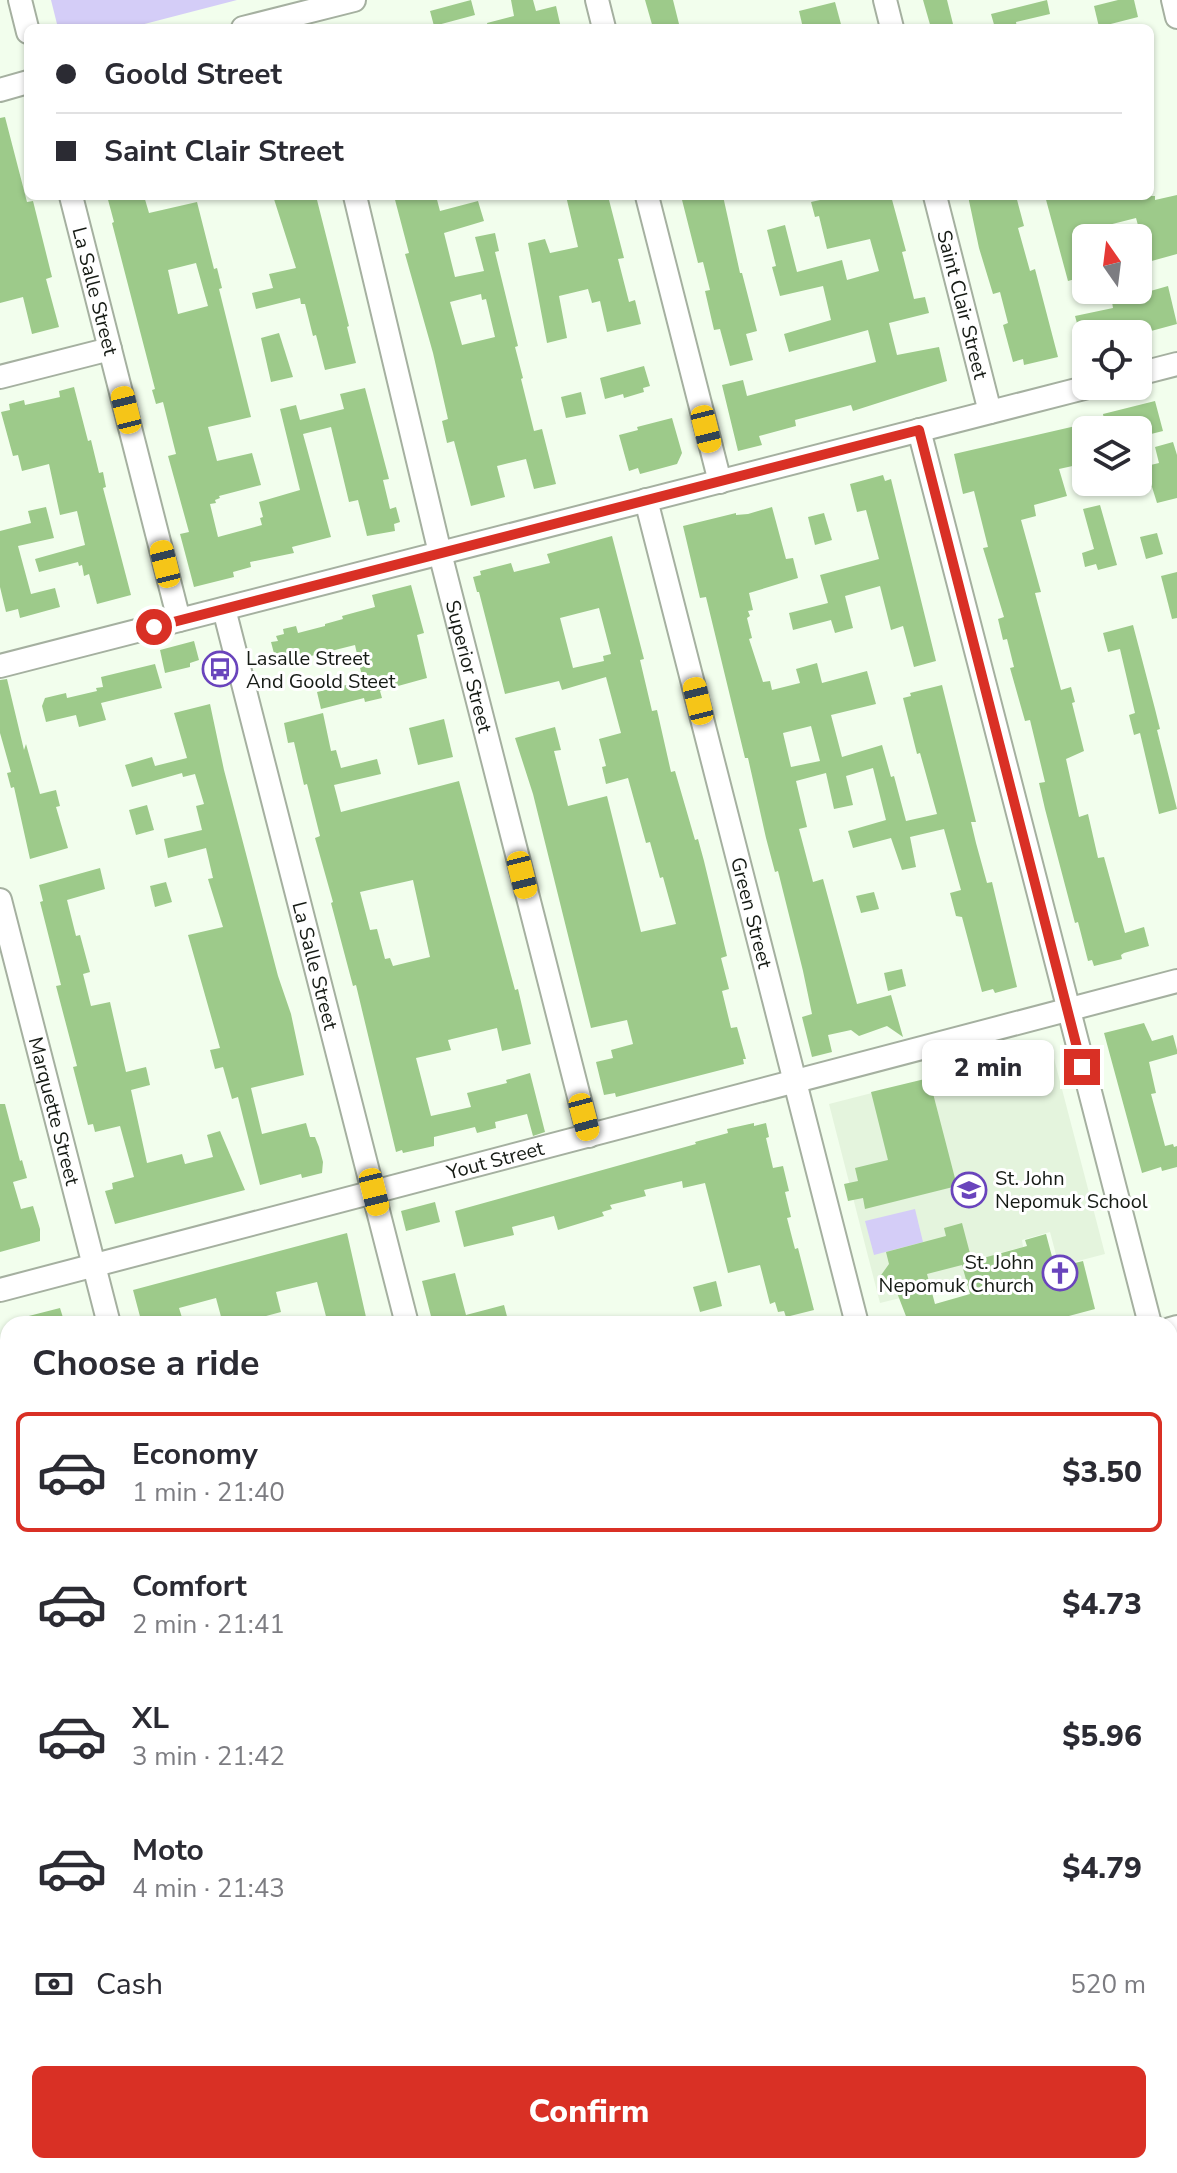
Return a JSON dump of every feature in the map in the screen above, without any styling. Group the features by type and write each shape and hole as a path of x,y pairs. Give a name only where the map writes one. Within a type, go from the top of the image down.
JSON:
{"street":[{"path":"20,0 26,24"},
{"path":"261,24 354,0"},
{"path":"597,0 603,24"},
{"path":"885,0 891,24"},
{"path":"1173,0 1177,17"},
{"path":"0,90 24,83"},
{"name":"La Salle Street","path":"72,200 179,620"},
{"name":"Superior Street","path":"356,200 440,553 589,1136"},
{"path":"648,200 720,482"},
{"name":"Saint Clair Street","path":"936,200 990,412"},
{"path":"0,377 110,349"},
{"path":"1152,370 1177,364"},
{"path":"0,666 1072,391"},
{"path":"919,430 1148,1316"},
{"name":"Green Street","path":"646,500 855,1316"},
{"name":"La Salle Street","path":"224,609 405,1316"},
{"name":"Marquette Street","path":"0,900 107,1316"},
{"name":"Yout Street","path":"0,1290 1177,981"}],"shaded area":[{"path":"51,0 237,0 144,24 57,24"},
{"name":"St. John Nepomuk School","path":"1051,1047 1105,1254 1059,1266 1050,1232 1022,1240 1023,1247 995,1254 1001,1278 967,1286 965,1282 880,1303 829,1104"},
{"path":"915,1209 923,1242 874,1255 865,1221"}],"building":[{"path":"471,0 475,15 433,24 430,11"},
{"path":"511,0 533,0 536,11 556,6 560,24 487,24 514,16"},
{"path":"645,0 673,0 679,24 652,24"},
{"path":"923,0 947,0 953,24 930,24"},
{"path":"1047,0 1050,14 1016,24 994,24 991,14"},
{"path":"1134,0 1138,17 1098,24 1094,6"},
{"path":"835,2 841,24 802,24 799,11"},
{"path":"5,117 24,200 33,201 52,277 46,279 59,327 32,334 23,297 0,303 0,118"},
{"path":"1177,195 1177,254 1152,261 1152,224 1138,224 1136,218 1112,224 1072,224 1072,280 1068,281 1046,200 1154,200 1155,196 1155,200"},
{"path":"108,200 145,200 149,213 197,202 214,269 217,268 222,288 219,289 251,417 208,427 217,461 252,453 261,485 219,496 216,503 210,504 218,537 262,525 259,502 300,490 280,409 296,405 300,420 344,409 340,394 365,388 389,479 383,480 390,509 396,507 400,522 394,524 395,531 367,536 358,500 349,502 331,427 303,434 331,537 292,547 294,553 250,562 251,567 233,572 234,577 194,587 180,534 189,532 168,456 176,454 163,402 156,404 152,390 155,389","holes":["196,263 208,306 178,314 168,270"]},
{"path":"274,200 317,200 356,363 325,370 316,335 313,336 305,304 301,304 300,298 256,309 252,293 273,288 269,274 296,268"},
{"path":"395,200 437,200 440,211 478,201 484,221 444,233 455,277 484,271 475,237 495,233 499,251 495,252 518,346 515,347 521,379 534,431 542,429 556,484 534,489 526,459 497,466 505,497 471,506 454,441 447,443 442,421 448,419 405,254 409,253","holes":["481,294 482,300 486,299 495,337 462,345 450,302"]},
{"path":"567,200 609,200 624,258 618,259 629,302 635,300 641,324 607,332 600,301 592,303 588,289 559,296 567,338 547,343 528,243 545,239 550,253 578,247"},
{"path":"682,200 724,200 757,331 746,334 753,360 730,366 720,329 714,330 705,291 710,290 703,262 698,263"},
{"path":"892,200 906,251 902,252 914,299 925,297 929,313 889,323 897,355 939,347 947,381 853,411 851,405 795,420 796,426 759,436 762,445 738,451 722,385 743,380 747,396 876,362 868,330 789,352 784,334 831,320 823,286 780,296 767,230 785,225 797,272 842,260 847,280 879,271 870,239 827,249 819,216 815,217 811,202"},
{"path":"969,200 1017,200 1024,226 1018,228 1030,271 1035,269 1058,357 1024,365 1023,359 1013,362 1003,325 1008,323 1000,292 993,294"},
{"path":"1168,286 1177,324 1152,331 1152,320 1076,320 1075,316 1113,308 1112,304 1152,304 1152,291"},
{"path":"279,333 293,377 271,382 261,338"},
{"path":"644,366 650,386 643,388 644,392 605,399 600,378"},
{"path":"74,387 88,441 91,440 99,473 103,472 106,487 103,488 131,595 97,604 89,574 84,576 82,565 79,566 78,562 39,572 35,559 85,545 77,511 60,515 49,464 22,471 18,455 13,456 1,412 10,410 9,404 24,400 25,405 60,397 59,391"},
{"path":"581,392 586,414 566,418 561,397"},
{"path":"1155,401 1163,431 1152,434 1152,416 1103,414"},
{"path":"672,418 682,453 677,464 640,474 638,468 629,471 619,435"},
{"path":"1072,427 1072,466 1059,469 1067,496 1034,505 1036,516 1021,520 1041,592 1035,593 1061,690 1071,687 1075,702 1072,703 1084,751 1066,759 1079,817 1088,814 1098,858 1104,857 1125,933 1144,927 1149,946 1124,953 1122,959 1094,966 1092,960 1088,961 1078,922 1075,923 1039,783 1045,782 1030,720 1025,721 1010,668 1014,667 1007,639 1003,640 998,619 1004,617 983,548 988,547 974,491 963,494 954,454"},
{"path":"1173,442 1177,455 1177,498 1157,503 1152,487 1152,465 1159,463 1155,447"},
{"path":"883,475 885,481 891,479 936,661 914,667 903,626 891,630 880,586 845,596 853,628 835,633 831,620 793,630 789,613 828,603 820,575 879,559 866,510 857,512 850,484"},
{"path":"1100,505 1117,565 1098,570 1096,564 1085,567 1082,553 1094,549 1083,509"},
{"path":"46,507 54,538 18,546 31,594 55,588 60,607 20,618 18,609 6,612 0,587 0,531 31,523 28,511"},
{"path":"772,507 786,559 793,558 798,578 749,593 753,610 748,611 750,616 747,618 752,638 749,639 763,682 770,681 772,690 800,683 796,669 817,663 822,683 867,671 876,704 831,715 842,757 882,745 906,821 937,814 903,698 911,696 910,693 942,685 976,822 971,822 976,843 987,883 992,882 1017,987 995,993 993,989 982,992 962,917 956,916 950,893 961,890 944,829 910,837 916,867 902,870 891,838 853,848 848,831 886,820 873,768 846,776 853,805 834,809 826,773 796,781 807,827 799,829 813,882 823,879 857,1004 891,995 903,1037 887,1026 859,1036 851,1030 828,1035 832,1052 812,1057 802,1017 812,1014 803,971 778,871 775,872 766,838 748,758 745,758 706,597 700,598 683,526 736,513 748,514","holes":["811,726 820,761 791,767 783,733"]},
{"path":"824,513 832,540 815,545 808,517"},
{"path":"1157,533 1163,554 1146,559 1140,537"},
{"path":"612,536 644,659 640,660 652,711 657,710 671,772 675,771 704,861 727,956 721,958 729,989 722,991 731,1028 737,1027 746,1059 743,1059 744,1064 616,1097 615,1093 604,1095 596,1062 613,1058 611,1050 633,1044 627,1020 591,1028 533,794 515,738 555,727 561,750 554,751 568,806 607,796 641,932 676,924 663,877 660,878 650,842 646,843 628,778 606,784 602,767 606,766 599,739 621,733 606,677 562,690 559,681 505,694 473,577 481,575 480,571 511,563 514,572 550,563 547,554","holes":["599,608 611,654 603,656 604,661 573,668 560,618"]},
{"path":"1177,572 1177,618 1172,619 1161,576"},
{"path":"411,585 424,633 417,635 427,678 380,691 382,698 365,702 364,698 321,709 317,692 363,681 355,645 279,664 276,661 271,642 278,641 276,636 284,634 283,629 296,626 298,633 325,626 343,619 342,616 375,607 372,595"},
{"path":"1133,625 1177,809 1159,814 1140,733 1134,735 1129,715 1135,713 1120,649 1108,652 1103,633"},
{"path":"194,641 199,660 190,663 190,667 165,673 160,650"},
{"path":"155,664 162,688 101,703 106,720 79,727 76,715 46,722 42,706 45,698 66,693 67,698 97,691 96,688 103,687 101,677"},
{"path":"7,679 24,750 26,744 40,794 56,790 60,806 56,807 68,848 30,859 14,787 11,788 7,773 11,772 0,733 0,680"},
{"path":"210,704 224,770 278,976 291,1014 304,1075 251,1088 262,1134 306,1123 310,1137 315,1137 323,1162 322,1173 302,1178 301,1174 260,1185 238,1097 232,1099 223,1067 215,1069 210,1050 220,1048 188,935 223,927 208,879 213,878 206,848 168,858 164,839 202,830 196,806 204,804 195,774 183,777 182,773 132,787 125,765 152,757 155,766 187,758 174,713"},
{"path":"323,713 331,751 336,750 341,768 377,759 381,774 334,785 341,812 459,781 531,1044 502,1051 497,1028 448,1040 451,1050 416,1058 431,1116 471,1107 467,1093 507,1083 506,1080 530,1073 545,1132 533,1136 527,1114 495,1122 496,1128 477,1133 475,1127 434,1137 434,1146 396,1152 356,985 353,986 315,838 320,836 307,784 304,785 294,742 288,743 284,723","holes":["413,880 430,957 393,966 390,958 385,959 377,929 370,930 360,892"]},
{"path":"444,719 453,757 418,765 409,728"},
{"path":"147,805 154,830 136,835 129,810"},
{"path":"100,868 105,889 67,900 90,972 83,974 91,1006 110,1002 126,1072 146,1067 150,1085 131,1090 147,1163 182,1154 185,1164 213,1157 207,1135 220,1131 245,1190 115,1224 105,1191 113,1189 112,1183 134,1177 120,1126 95,1132 93,1124 88,1125 73,1067 77,1066 56,986 61,985 40,902 43,901 39,885"},
{"path":"166,882 172,902 155,907 150,886"},
{"path":"874,892 879,909 861,913 856,896"},
{"path":"902,969 906,986 888,991 884,973"},
{"path":"1144,1023 1152,1041 1173,1035 1177,1050 1177,1054 1149,1062 1156,1093 1151,1094 1165,1146 1177,1146 1177,1167 1162,1171 1161,1167 1142,1173 1104,1033"},
{"path":"929,1078 957,1186 865,1209 863,1198 848,1201 844,1184 858,1181 855,1168 888,1160 871,1092"},
{"path":"0,1104 5,1104 27,1178 13,1182 21,1209 33,1206 40,1241 0,1252"},
{"path":"766,1123 773,1168 783,1166 791,1217 787,1218 814,1310 790,1316 786,1316 784,1311 778,1312 775,1302 770,1304 760,1265 728,1273 705,1183 683,1188 682,1181 644,1190 646,1196 610,1205 612,1209 602,1212 604,1216 558,1230 554,1216 512,1227 514,1235 464,1247 455,1211 696,1144 728,1133 727,1129"},
{"path":"435,1202 440,1222 406,1231 401,1211"},
{"name":"St. John Nepomuk Church","path":"962,1223 972,1261 1027,1246 1025,1240 1046,1234 1055,1268 1083,1261 1095,1309 1069,1316 906,1316 894,1285 879,1278 889,1264 886,1252 946,1236 944,1228","holes":["962,1265 970,1294 935,1304 927,1274"]},
{"path":"347,1233 366,1316 326,1316 317,1282 276,1292 281,1312 266,1316 221,1316 216,1298 179,1308 182,1316 140,1316 133,1290"},
{"path":"455,1273 466,1315 504,1305 507,1316 431,1316 422,1281"},
{"path":"716,1281 722,1306 700,1312 693,1287"},
{"path":"60,1308 62,1316 29,1316"}],"place":[{"name":"Lasalle Street And Goold Steet","path":"220,669"},
{"name":"St. John Nepomuk School","path":"969,1190"},
{"name":"St. John Nepomuk Church","path":"1060,1273"}],"route":[{"path":"154,627 919,430 1082,1067"}]}
